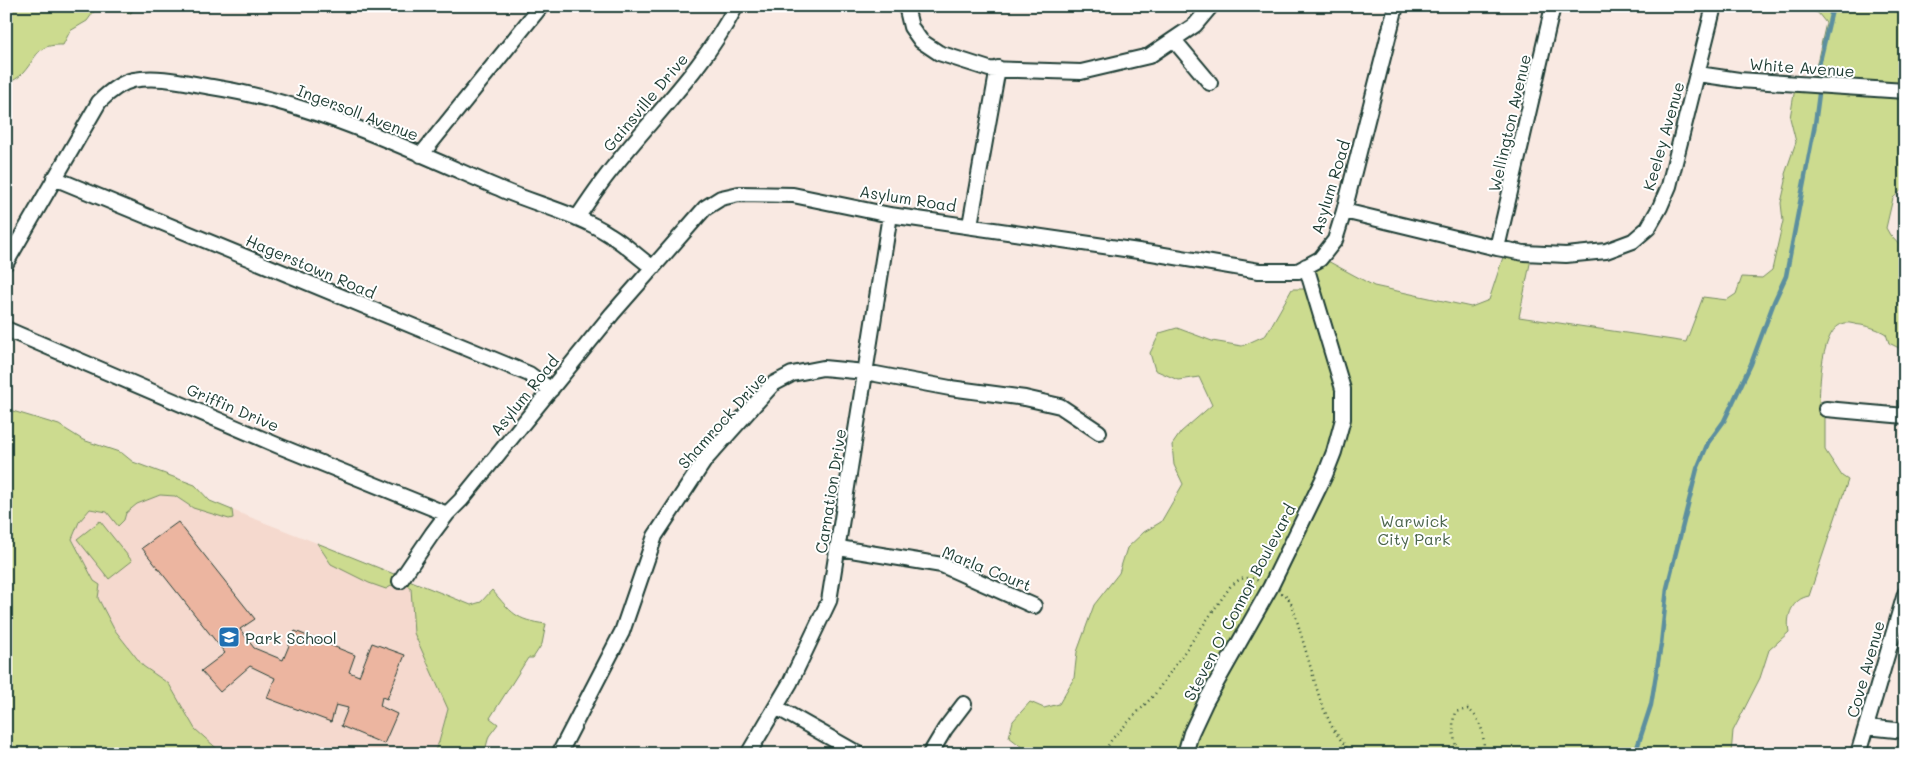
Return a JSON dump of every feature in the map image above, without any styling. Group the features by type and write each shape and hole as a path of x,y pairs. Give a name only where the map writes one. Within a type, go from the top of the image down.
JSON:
{"street":[{"path":"421,155 542,6"},
{"name":"Gainsville Drive","path":"577,218 608,174 696,69 718,39 736,6"},
{"path":"906,6 911,27 921,41 939,53 989,68 1081,72 1149,56 1195,25 1211,6"},
{"name":"Asylum Road","path":"400,581 447,514 461,500 652,267 705,208 721,198 739,194 793,195 890,215 1259,271 1298,271 1320,259 1335,240 1344,211 1396,6"},
{"name":"Wellington Avenue","path":"1498,248 1553,6"},
{"name":"Keeley Avenue","path":"1344,211 1524,253 1566,255 1606,251 1634,241 1648,228 1669,186 1714,6"},
{"path":"1174,40 1210,83"},
{"path":"970,226 998,68"},
{"name":"White Avenue","path":"1698,74 1739,80 1905,91"},
{"name":"Ingersoll Avenue","path":"6,263 98,102 107,93 126,82 149,79 228,89 331,117 577,218 610,234 652,267"},
{"name":"Hagerstown Road","path":"54,178 529,374 551,390"},
{"name":"Carnation Drive","path":"748,754 776,706 830,601 890,215"},
{"name":"Steven O' Connor Boulevard","path":"1185,754 1191,732 1206,701 1270,588 1325,475 1343,419 1343,389 1306,266"},
{"name":"Griffin Drive","path":"6,329 279,446 447,514"},
{"name":"Shamrock Drive","path":"559,754 622,632 654,536 705,460 773,384 792,374 823,368 866,372 950,388 1026,398 1060,406 1099,432"},
{"path":"1826,409 1905,416"},
{"name":"Marla Court","path":"839,548 942,565 1034,606"},
{"name":"Cove Avenue","path":"1858,754 1905,594"},
{"path":"930,754 945,728 964,704"},
{"path":"776,706 859,754"},
{"path":"1867,727 1905,731"}],"path":[{"path":"1104,754 1112,740 1155,694 1230,587 1239,579 1249,576 1287,596 1293,607 1321,703 1333,729 1351,754"},
{"path":"1458,754 1453,734 1453,720 1455,712 1468,709 1478,719 1484,738 1484,754"}],"shaded area":[{"path":"160,495 175,496 193,508 232,518 232,510 317,543 331,564 400,581 411,588 413,603 433,674 448,709 439,742 433,754 223,754 206,742 195,729 169,684 143,666 114,629 98,597 94,581 72,539 79,522 90,509 107,512 124,520 126,513 137,504"}],"green space":[{"path":"6,6 135,6 131,13 106,8 95,10 87,21 70,31 63,45 54,45 42,49 21,75 6,84"},
{"name":"Warwick City Park","path":"1799,6 1905,6 1905,92 1903,94 1899,151 1905,157 1905,187 1893,198 1886,228 1905,251 1905,347 1899,348 1889,343 1886,334 1880,331 1851,323 1845,323 1837,327 1826,346 1821,372 1819,406 1825,412 1825,450 1842,476 1848,480 1809,596 1794,604 1788,620 1789,632 1769,650 1760,678 1733,731 1731,754 1031,754 1009,737 1013,721 1030,702 1044,708 1059,704 1074,678 1077,652 1094,605 1119,573 1127,548 1144,532 1161,522 1183,484 1174,465 1172,445 1181,432 1212,405 1199,377 1178,380 1155,370 1150,353 1160,333 1177,328 1212,341 1242,346 1266,335 1292,289 1313,289 1307,269 1324,259 1374,286 1471,307 1489,300 1505,251 1532,254 1519,317 1686,342 1703,297 1727,300 1736,294 1742,277 1762,278 1772,270 1783,221 1781,203 1786,181 1785,174 1796,142 1790,118 1795,88 1815,85 1816,67 1826,23 1818,13"},
{"path":"6,409 59,425 83,440 122,453 133,462 195,485 210,501 232,510 233,518 229,519 193,508 175,496 160,495 137,504 126,513 124,520 118,526 107,512 90,509 79,522 72,539 94,581 100,585 98,598 114,629 143,666 169,684 195,729 223,754 6,754"},
{"path":"100,521 132,561 109,579 77,539"},
{"path":"317,543 471,605 481,602 492,590 510,610 521,618 546,624 542,644 533,658 528,658 490,718 498,724 489,736 484,754 433,754 439,742 448,709 414,633 411,588 400,581 386,589 369,583 331,564"}],"building":[{"name":"Park School","path":"178,522 255,619 240,629 254,648 283,660 295,631 355,655 349,672 359,676 372,643 405,655 387,699 382,697 380,706 397,714 384,744 341,726 348,708 336,705 331,722 267,698 275,678 250,666 220,692 201,671 225,653 142,548"}],"waterway":[{"path":"1635,754 1651,705 1661,644 1667,588 1697,469 1708,443 1724,421 1751,364 1774,302 1786,276 1815,124 1819,94 1819,65 1833,6"}],"place":[{"name":"Park School","path":"229,637"}]}
